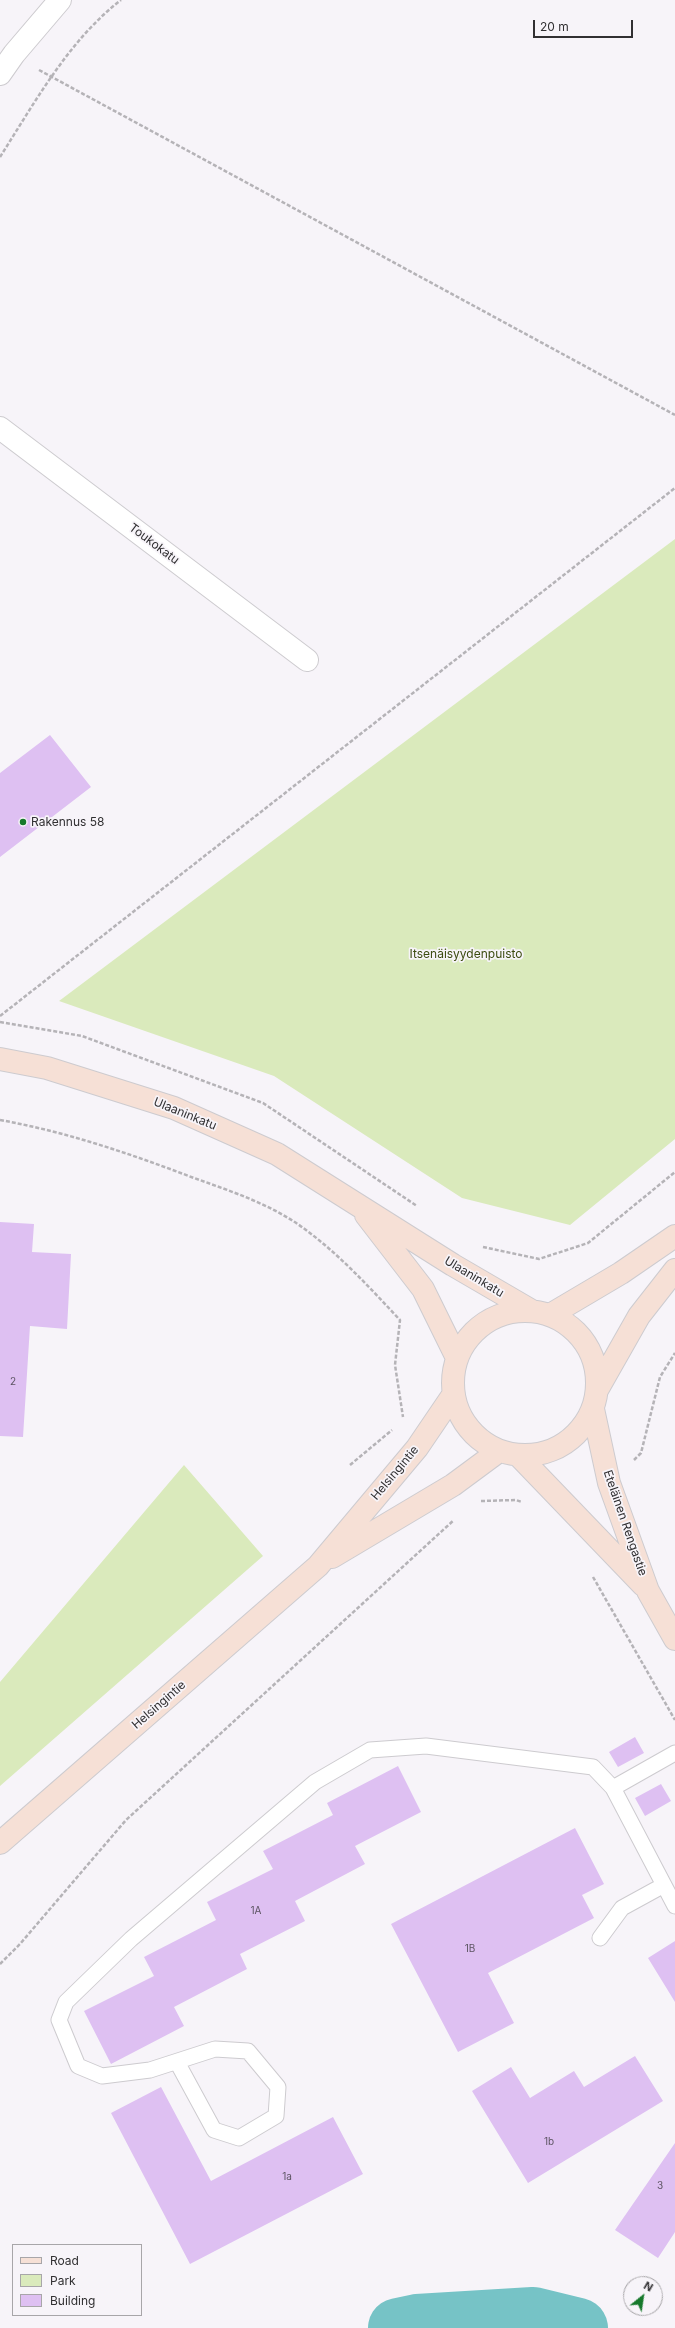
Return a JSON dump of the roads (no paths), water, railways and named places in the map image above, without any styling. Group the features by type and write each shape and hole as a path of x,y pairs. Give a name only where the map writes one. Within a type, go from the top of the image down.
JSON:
{"main road":[{"name":"Ulaaninkatu","path":"0,1059 47,1068 174,1108 277,1154 357,1203 453,1265 541,1313 567,1324 581,1337 591,1353 596,1371 595,1399"},
{"name":"Ulaaninkatu","path":"357,1203 423,1289 457,1358"},
{"path":"453,1395 453,1376 457,1358 466,1341 474,1332 495,1317 513,1311 541,1313 621,1273 675,1236"},
{"path":"509,1453 537,1455 555,1449 571,1439 584,1425 595,1399 638,1316 675,1270"},
{"name":"Eteläinen Rengastie","path":"453,1395 459,1413 469,1429 483,1442 509,1453 648,1590"},
{"name":"Helsingintie","path":"0,1843 318,1566 417,1448 453,1395"},
{"name":"Eteläinen Rengastie","path":"595,1399 608,1483 648,1590 675,1639"},
{"name":"Helsingintie","path":"318,1566 509,1453"}],"street":[{"path":"0,74 14,54 60,0"},
{"name":"Toukokatu","path":"0,428 307,660"}],"lane":[{"path":"177,2062 214,2130 239,2138 276,2116 278,2087 248,2051 215,2049 150,2070 102,2076 78,2066 59,2020 66,2002 131,1939 315,1782 370,1750 426,1746 593,1767 614,1788 675,1906"},
{"path":"614,1788 675,1754"},
{"path":"600,1938 622,1908 664,1885"}],"waterway":[{"path":"398,2328 417,2324 533,2317 578,2328"}],"place":[{"name":"Rakennus 58","path":"23,822"}],"park label":[{"name":"Itsenäisyydenpuisto","path":"466,954"}]}
